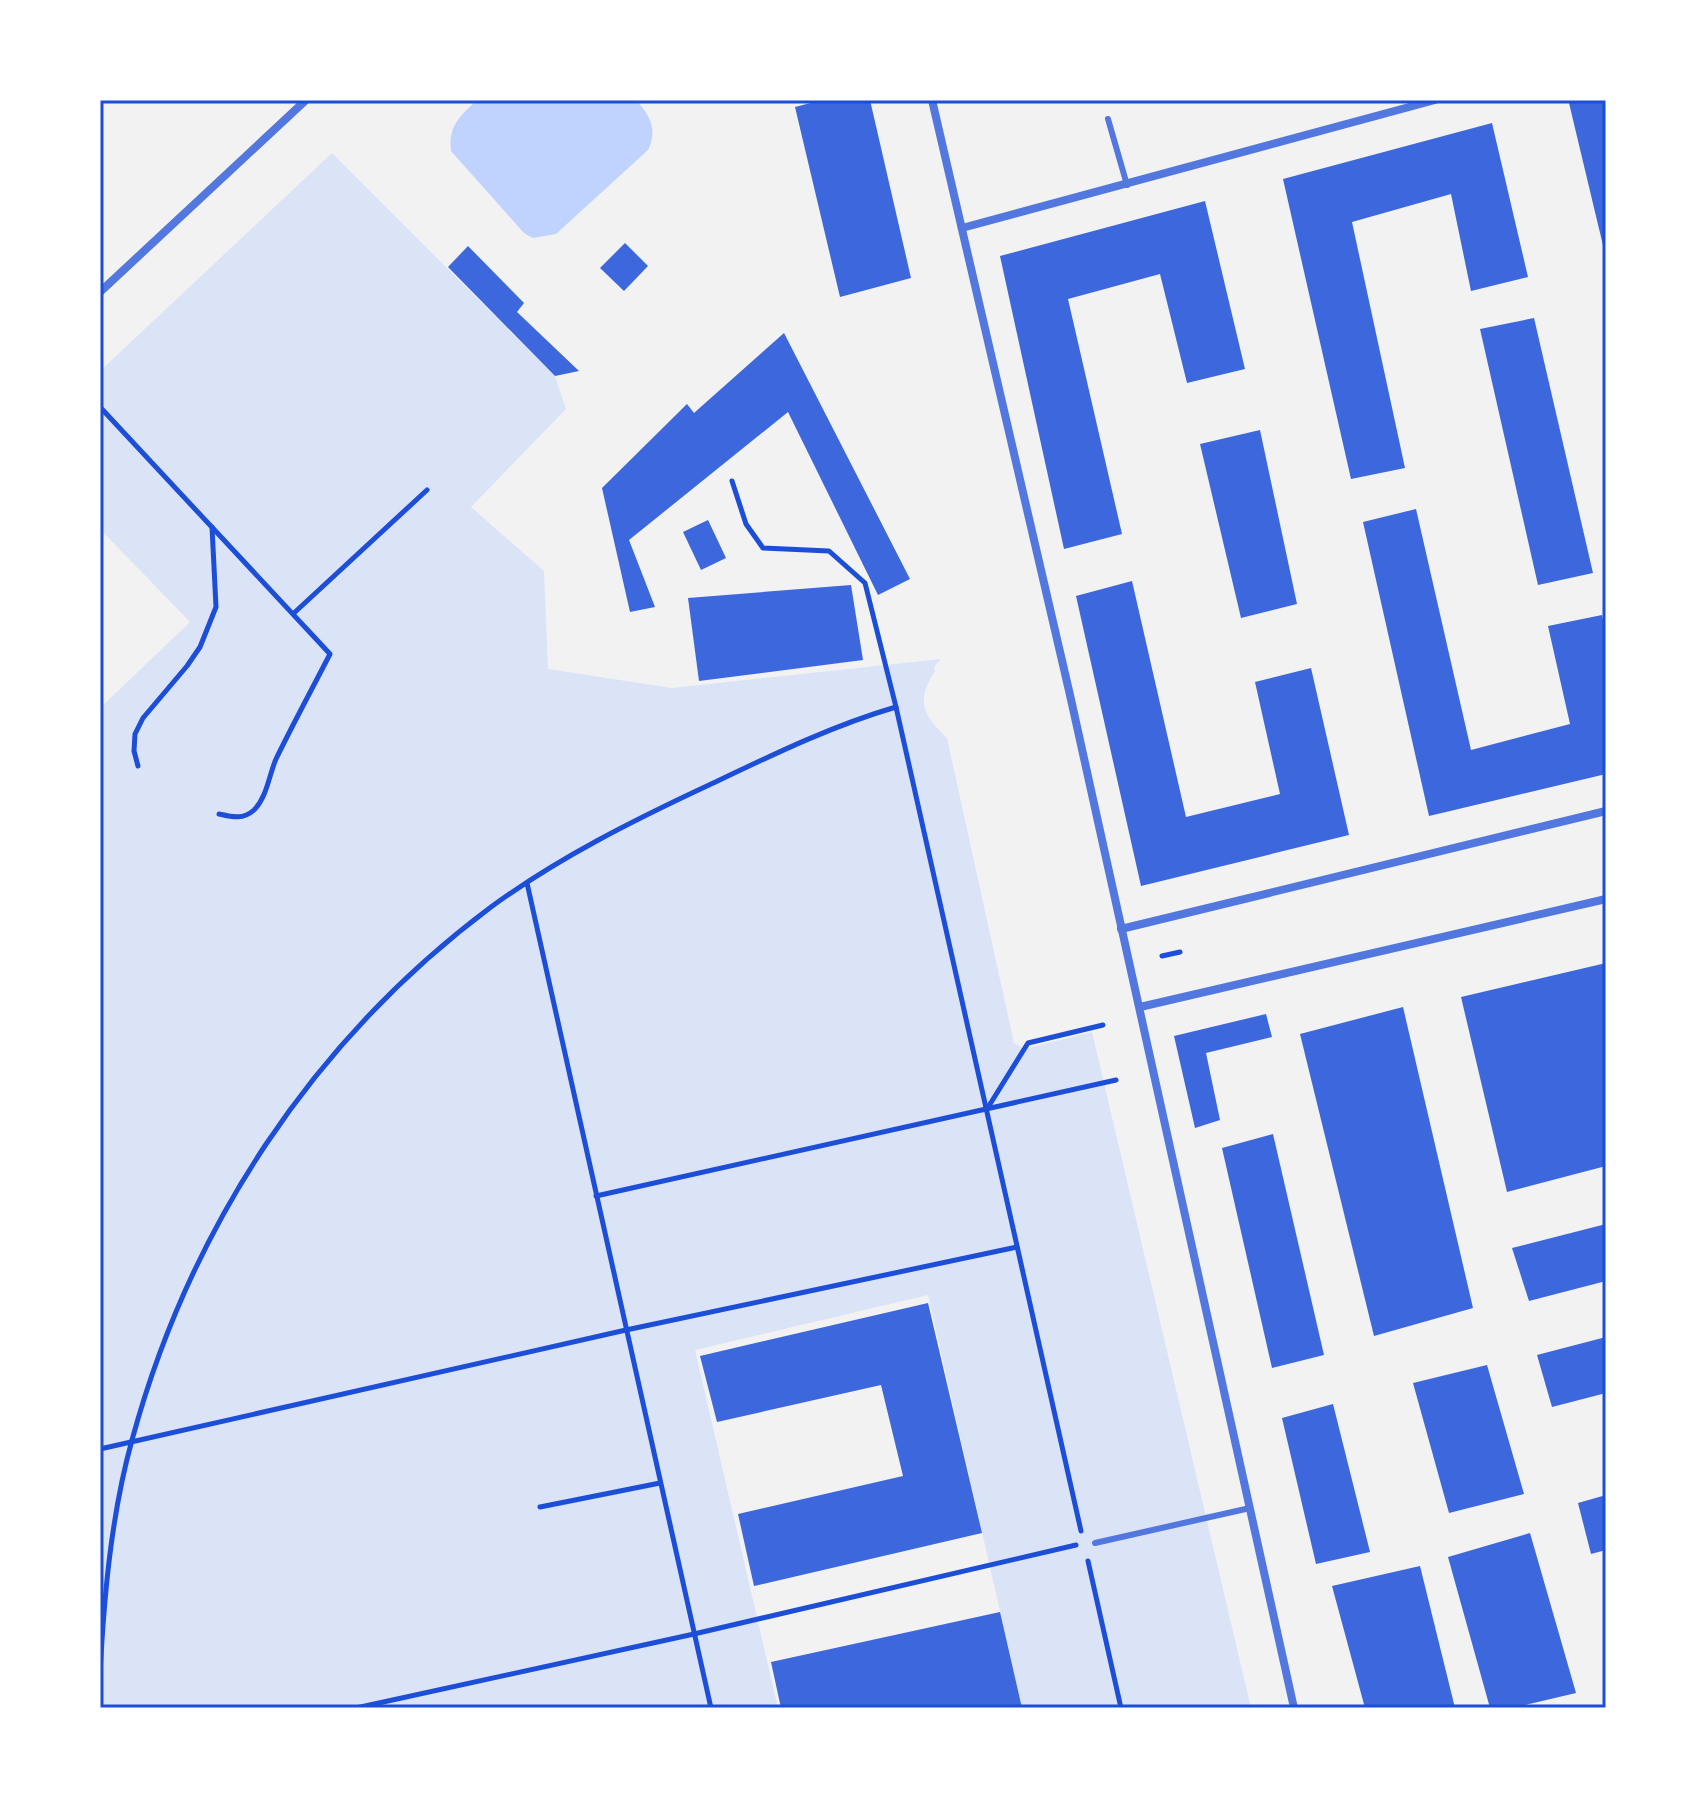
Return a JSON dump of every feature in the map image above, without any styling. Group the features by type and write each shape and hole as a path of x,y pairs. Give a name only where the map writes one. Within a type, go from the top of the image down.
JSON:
{"street":[{"path":"100,292 306,100"},
{"path":"932,100 1070,695 1294,1708"},
{"path":"962,228 1435,100"},
{"path":"1121,929 1606,811"},
{"path":"1140,1007 1606,899"}],"lane":[{"path":"1108,119 1127,185"},
{"path":"1095,1543 1250,1508"}],"path":[{"path":"100,407 330,654 276,760 260,802 243,816 235,818 219,814"},
{"path":"356,1708 694,1634 1084,1543 896,707 865,583 829,551 763,548 746,524 732,481"},
{"path":"294,613 427,490"},
{"path":"138,766 134,751 135,734 143,718 200,647 216,607 212,526"},
{"path":"100,1674 114,1526 131,1442 162,1346 188,1282 256,1156 292,1104 338,1050 411,976 449,941 527,883 664,805 834,728 896,707"},
{"path":"527,883 711,1708"},
{"path":"1162,956 1180,952"},
{"path":"987,1110 1028,1043 1050,1035 1103,1025"},
{"path":"596,1196 1116,1080"},
{"path":"100,1449 626,1330 1017,1247"},
{"path":"540,1507 660,1483"},
{"path":"1087,1555 1121,1708"}],"shaded area":[{"path":"332,153 555,376 566,409 471,507 544,571 548,669 672,688 941,659 934,667 925,691 924,707 932,722 947,738 1014,1043 1024,1049 1092,1032 1251,1708 1022,1708 928,1295 695,1350 778,1708 100,1708 100,708 190,622 100,529 100,371"}],"water":[{"path":"477,100 636,100 651,123 651,143 648,150 556,234 533,238 524,233 451,151 453,128"}],"building":[{"path":"822,100 870,100 911,278 840,297 795,107"},
{"path":"1606,100 1606,258 1569,103"},
{"path":"1492,123 1528,277 1471,291 1451,194 1352,222 1405,468 1351,479 1283,179"},
{"path":"1205,201 1245,369 1187,383 1160,274 1068,299 1122,534 1064,549 1000,256"},
{"path":"625,243 648,266 624,291 600,268"},
{"path":"468,246 524,303 517,312 579,371 555,376 448,267"},
{"path":"1534,318 1593,573 1538,585 1480,329"},
{"path":"784,333 910,579 878,595 788,412 629,540 655,607 630,612 602,488 687,404 694,413"},
{"path":"1260,430 1297,604 1241,618 1200,444"},
{"path":"1416,509 1471,750 1570,724 1548,626 1602,615 1606,634 1606,774 1429,816 1363,522"},
{"path":"708,520 726,558 701,570 683,532"},
{"path":"1132,581 1186,817 1280,794 1255,682 1311,668 1349,835 1141,886 1076,596"},
{"path":"851,585 863,660 699,681 688,598"},
{"path":"1606,963 1606,1166 1507,1192 1461,997"},
{"path":"1403,1007 1473,1308 1374,1336 1300,1034"},
{"path":"1266,1014 1272,1037 1206,1053 1220,1120 1195,1128 1174,1036"},
{"path":"1273,1134 1324,1355 1272,1368 1222,1148"},
{"path":"1606,1224 1606,1281 1529,1301 1512,1248"},
{"path":"928,1303 982,1533 754,1586 738,1514 903,1476 881,1385 717,1422 700,1356"},
{"path":"1606,1337 1606,1393 1552,1407 1537,1355"},
{"path":"1487,1365 1524,1494 1449,1513 1413,1383"},
{"path":"1333,1404 1370,1552 1316,1564 1282,1418"},
{"path":"1606,1495 1606,1550 1591,1554 1578,1503"},
{"path":"1530,1533 1576,1693 1512,1708 1490,1708 1448,1557"},
{"path":"1420,1566 1455,1708 1365,1708 1332,1586"},
{"path":"1000,1612 1022,1708 781,1708 771,1662"}]}
